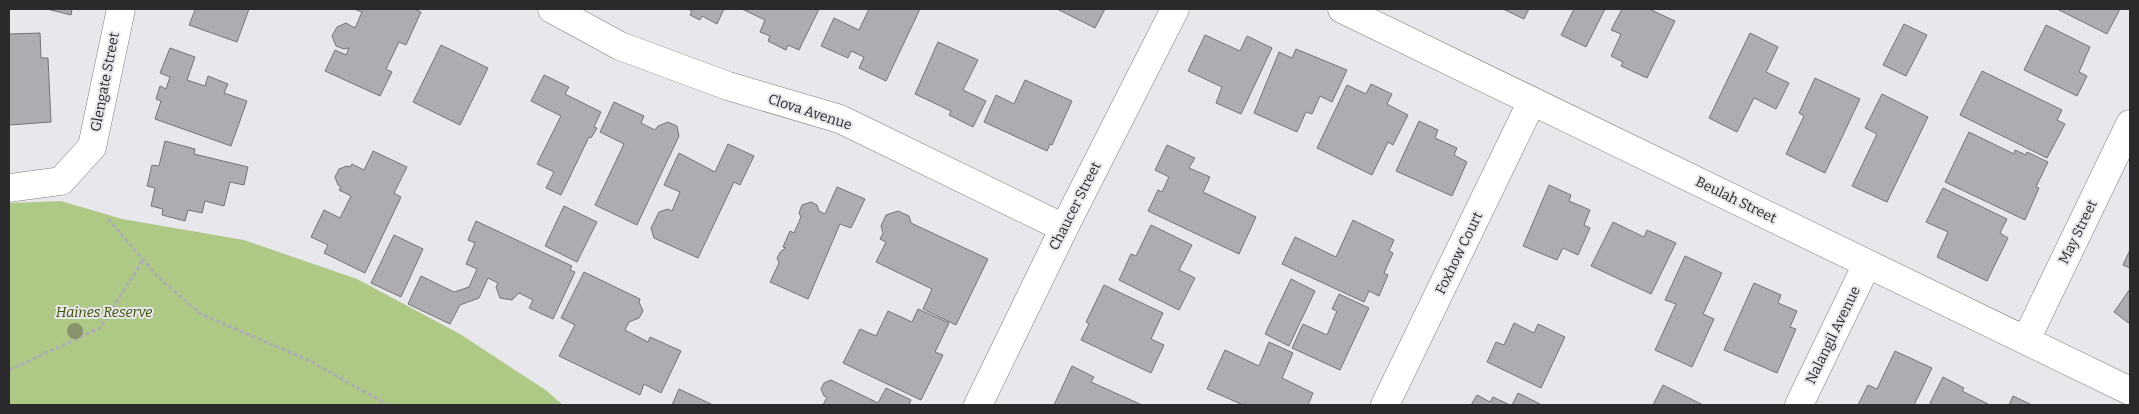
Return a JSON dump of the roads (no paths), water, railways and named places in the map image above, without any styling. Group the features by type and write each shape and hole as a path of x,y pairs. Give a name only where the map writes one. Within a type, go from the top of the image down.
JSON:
{"street":[{"name":"Glengate Street","path":"9,188 61,181 92,146 121,9"},
{"name":"Clova Avenue","path":"552,9 620,46 728,86 840,119 1064,228"},
{"name":"Chaucer Street","path":"978,405 1064,228 1175,9"},
{"name":"Beulah Street","path":"1342,9 2130,391"},
{"name":"Foxhow Court","path":"1385,405 1532,101"},
{"name":"May Street","path":"2026,340 2130,124"},
{"name":"Nalangil Avenue","path":"1799,405 1867,264"}],"park label":[{"name":"Haines Reserve","path":"104,312"}]}
